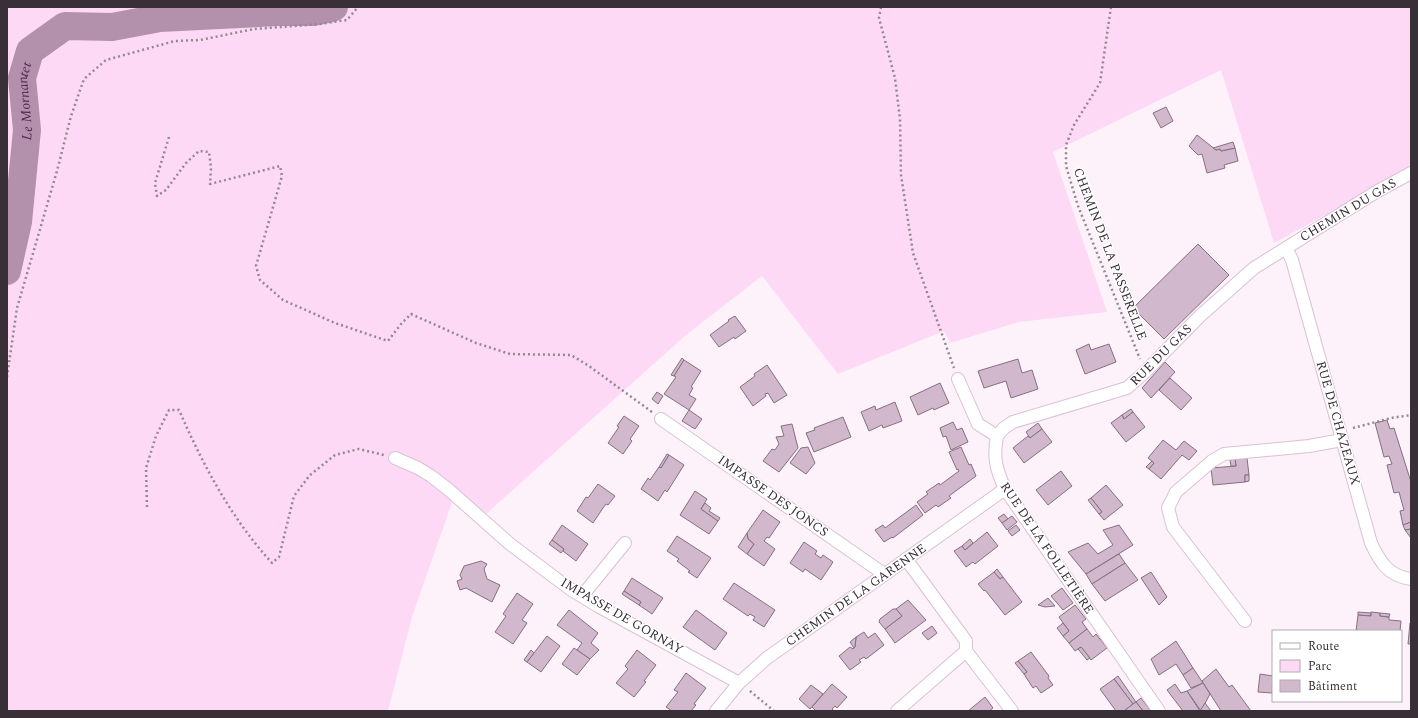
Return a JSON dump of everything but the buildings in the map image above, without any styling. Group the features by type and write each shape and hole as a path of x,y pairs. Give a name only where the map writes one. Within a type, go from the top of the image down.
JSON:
{"street":[{"name":"CHEMIN DU GAS","path":"1286,248 1376,192 1411,173"},
{"name":"RUE DU GAS","path":"997,436 1004,428 1013,422 1127,388 1226,292 1254,268 1286,248"},
{"name":"RUE DE CHAZEAUX","path":"1286,248 1292,260 1371,543 1377,556 1385,567 1394,574 1411,580"},
{"path":"958,379 978,424 997,436"},
{"name":"IMPASSE DES JONCS","path":"661,419 884,574"},
{"name":"RUE DE LA FOLLETIÈRE","path":"997,436 994,449 995,463 1005,489 1159,711"},
{"path":"1245,621 1173,527 1168,508 1176,492 1212,461 1224,454 1309,446 1342,440"},
{"name":"IMPASSE DE GORNAY","path":"395,458 418,468 431,476 510,544 570,589 739,683"},
{"name":"CHEMIN DE LA GARENNE","path":"716,711 739,683 767,658 1005,489"},
{"path":"582,596 626,543"},
{"path":"906,559 966,641 966,651 1012,711"},
{"path":"898,711 966,651"}],"path":[{"path":"7,378 17,308 57,171 71,116 84,79 106,60 175,41 200,40 254,29 320,24 347,20 358,7"},
{"path":"881,7 879,18 895,78 900,120 901,175 913,253 935,319 958,379"},
{"name":"CHEMIN DE LA PASSERELLE","path":"1111,7 1100,83 1074,125 1066,145 1066,166 1078,206 1145,372"},
{"path":"169,137 154,183 157,196 166,190 186,163 199,151 209,152 211,168 210,184 280,166 282,176 256,266 260,280 283,300 335,323 388,342 401,324 411,314 476,343 510,354 571,355 589,366 661,419"},
{"path":"147,507 146,468 156,436 169,410 179,410 196,449 224,501 258,548 272,563 279,557 294,496 310,475 335,455 360,449 395,458"},
{"path":"1352,428 1391,418 1411,415"},
{"path":"739,683 774,711"}],"green space":[{"path":"7,7 1411,7 1411,168 1274,243 1221,70 1053,152 1107,312 1019,322 950,343 944,331 838,374 762,276 686,335 486,514 457,488 412,617 388,711 7,711"}],"waterway":[{"name":"Le Mornantet","path":"7,271 18,222 27,130 22,78 30,51 65,26 112,27 160,18 278,12 313,12 334,7"}]}
